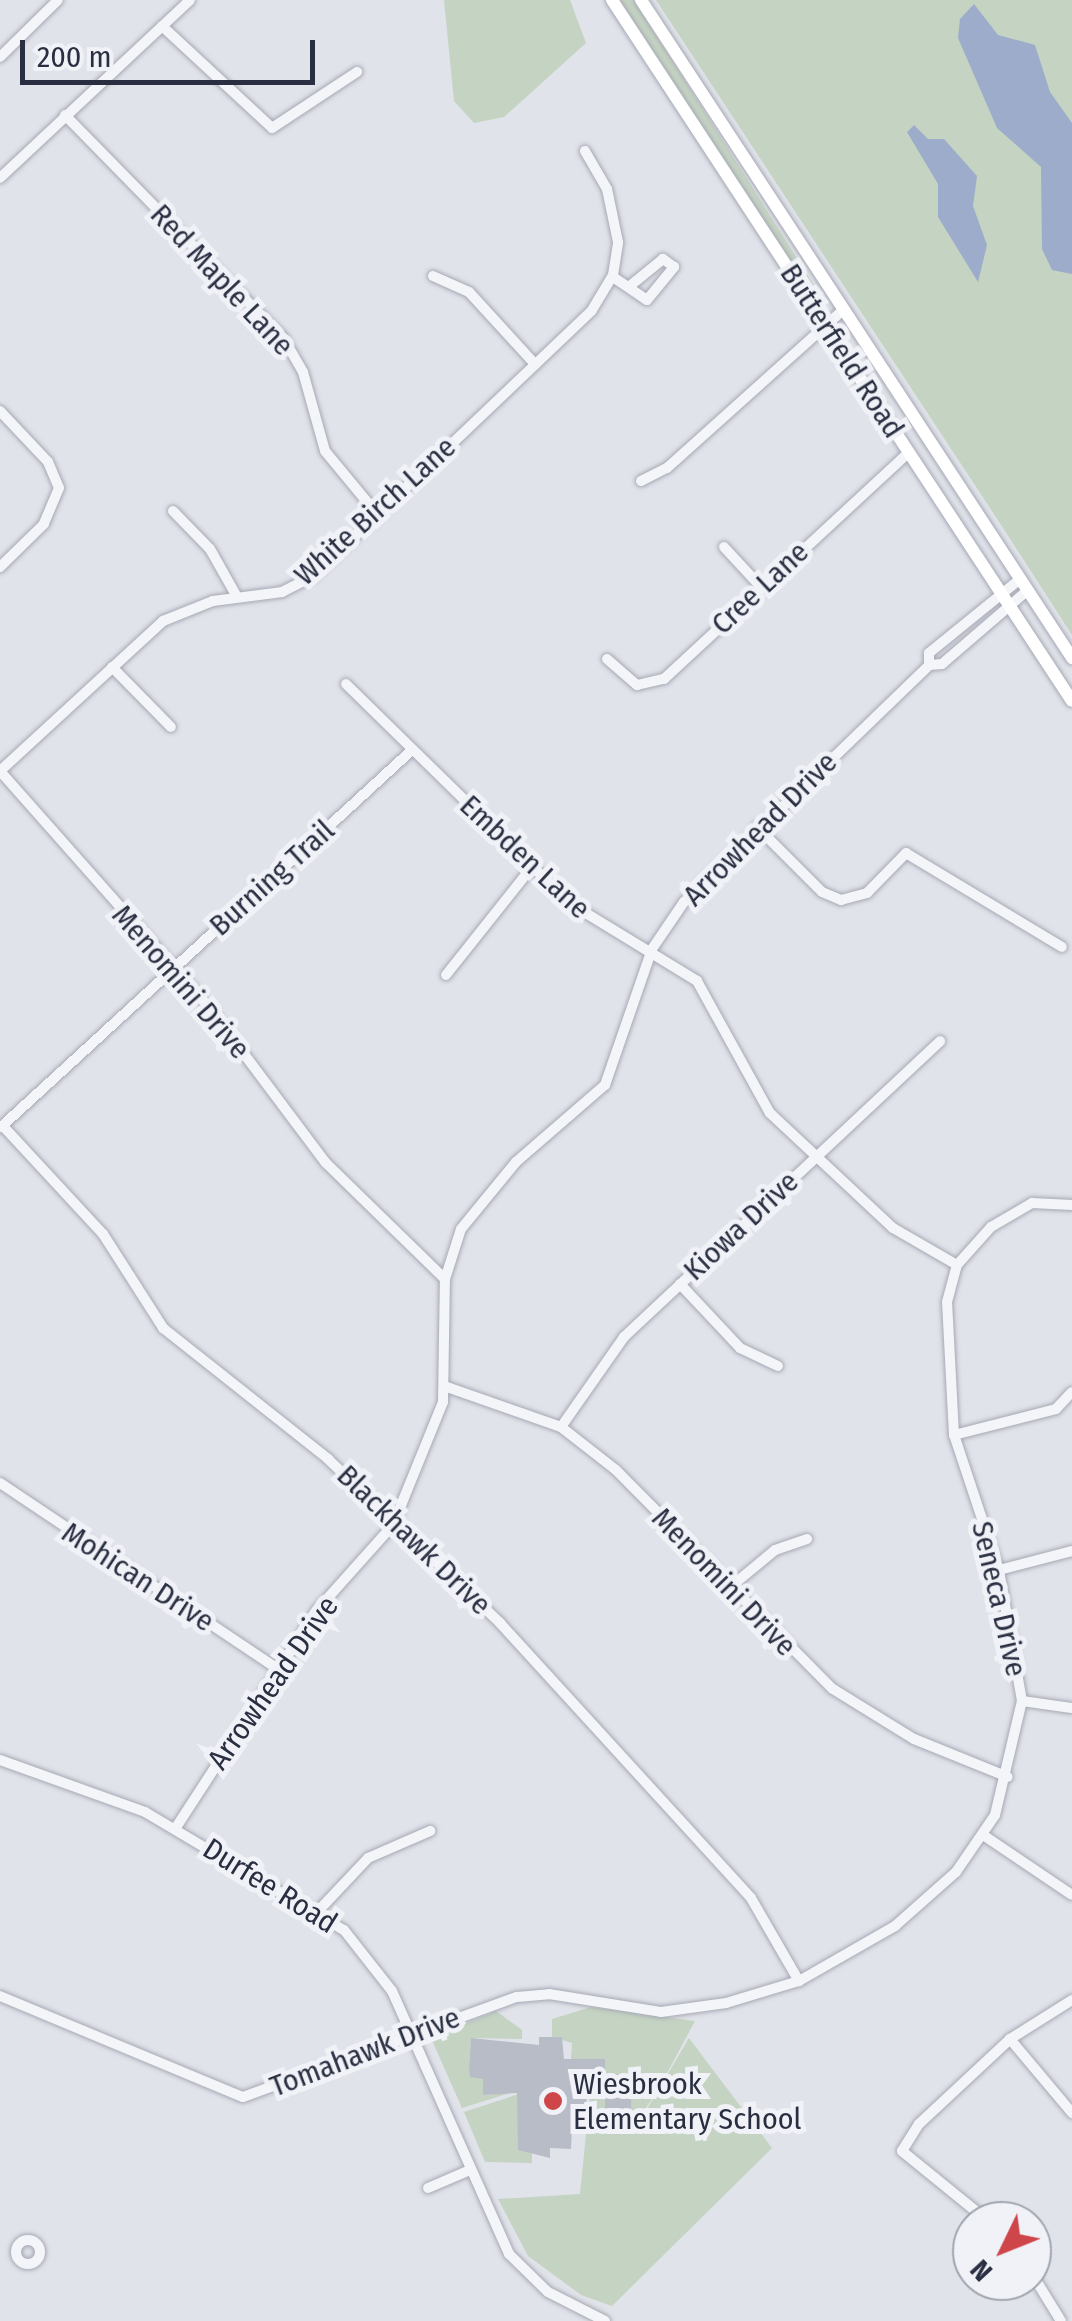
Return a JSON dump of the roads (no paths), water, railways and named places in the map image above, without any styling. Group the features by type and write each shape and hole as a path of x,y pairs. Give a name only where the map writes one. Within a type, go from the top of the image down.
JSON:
{"main road":[{"name":"Butterfield Road","path":"612,0 1072,702"},
{"name":"Butterfield Road","path":"641,0 1072,658"}],"street":[{"path":"0,57 58,0"},
{"path":"0,178 190,0"},
{"path":"162,26 272,128 357,72"},
{"name":"Red Maple Lane","path":"66,116 284,339 325,451 378,514"},
{"path":"585,151 614,214 612,277 631,285 648,300 674,267 662,259 631,285"},
{"path":"434,276 463,287 535,364"},
{"name":"White Birch Lane","path":"0,771 174,614 306,580 592,310 612,277"},
{"path":"641,481 667,468 824,322 844,310"},
{"path":"0,410 48,462 59,488 44,524 0,566"},
{"name":"Cree Lane","path":"607,659 637,685 656,685 909,452"},
{"path":"173,511 210,549 237,597"},
{"path":"724,548 761,587"},
{"name":"Arrowhead Drive","path":"929,665 929,654 998,589 1024,584"},
{"name":"Arrowhead Drive","path":"175,1828 317,1610 394,1525 444,1386 445,1279 461,1228 484,1196 605,1085 652,949 695,887 929,665 942,664 1009,605 1024,584"},
{"path":"112,667 171,726"},
{"name":"Embden Lane","path":"346,684 532,867 600,926 652,949 703,988 762,1103 893,1228 958,1265"},
{"name":"Burning Trail","path":"1,1127 412,750"},
{"name":"Menomini Drive","path":"0,771 173,967 326,1162 445,1279"},
{"path":"757,827 822,892 841,900 868,893 906,853 1062,948"},
{"path":"446,975 532,867"},
{"name":"Kiowa Drive","path":"561,1427 597,1366 814,1156 940,1041"},
{"name":"Blackhawk Drive","path":"1,1127 102,1234 164,1328 328,1458 500,1623 751,1898 798,1981"},
{"path":"958,1265 991,1228 1032,1203 1072,1206"},
{"name":"Seneca Drive","path":"686,2011 798,1981 916,1910 984,1835 1008,1777 1022,1700 999,1570 954,1435 946,1334 958,1265"},
{"path":"680,1284 740,1348 778,1366"},
{"name":"Menomini Drive","path":"444,1386 561,1427 624,1477 728,1590 861,1708 1008,1777"},
{"path":"954,1435 1056,1409 1072,1392"},
{"name":"Mohican Drive","path":"0,1483 278,1669"},
{"path":"728,1590 774,1550 807,1539"},
{"path":"999,1570 1072,1551"},
{"path":"1022,1700 1072,1708"},
{"name":"Durfee Road","path":"0,1760 175,1828 320,1909 383,1976 508,2254 548,2292 606,2321"},
{"path":"320,1909 368,1858 430,1831"},
{"path":"984,1835 1072,1895"},
{"name":"Tomahawk Drive","path":"0,1996 243,2096 517,1997 686,2011"},
{"path":"963,2201 902,2152 919,2124 1010,2039 1072,2000"},
{"path":"1010,2039 1072,2113"},
{"path":"428,2188 470,2170"},
{"path":"0,2249 16,2250"}],"water":[{"path":"974,4 998,35 1035,45 1050,92 1072,123 1072,274 1052,270 1042,249 1041,167 997,128 958,38 960,19"},
{"path":"914,125 928,139 944,139 977,176 973,206 987,245 978,282 938,217 938,184 907,132"}],"place":[{"name":"Wiesbrook Elementary School","path":"553,2101"}]}
